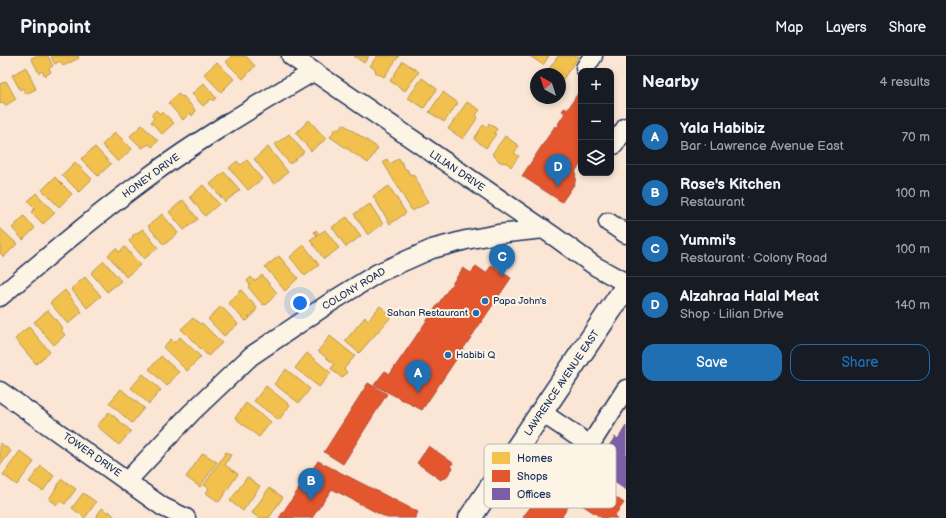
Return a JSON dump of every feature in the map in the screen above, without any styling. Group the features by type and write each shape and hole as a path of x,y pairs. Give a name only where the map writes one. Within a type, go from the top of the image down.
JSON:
{"main road":[{"name":"LAWRENCE AVENUE EAST","path":"521,444 541,412 622,301"},
{"name":"LAWRENCE AVENUE EAST","path":"470,518 484,498"}],"street":[{"name":"LILIAN DRIVE","path":"291,56 596,266 626,283"},
{"name":"HONEY DRIVE","path":"0,297 72,236 144,180 221,127 313,72"},
{"path":"614,145 626,127"},
{"path":"608,222 626,234"},
{"name":"COLONY ROAD","path":"128,480 191,413 251,356 331,302 378,273 432,249 466,240 504,233 544,230"},
{"path":"591,444 626,389"},
{"name":"TOWER DRIVE","path":"0,391 128,480 164,507 186,518"},
{"path":"541,412 589,444"}],"building: Homes":[{"path":"36,56 48,56 53,66 49,68 51,72 45,76 42,71 39,73 31,58"},
{"path":"78,56 79,58 63,66 60,61 55,64 51,57"},
{"path":"231,56 246,56 255,66 243,79 226,62"},
{"path":"354,56 369,56 364,63"},
{"path":"377,56 399,56 384,77 375,72 376,70 370,66"},
{"path":"530,56 549,56 543,65"},
{"path":"558,56 579,56 566,75 566,68 550,68"},
{"path":"403,61 419,72 405,91 390,81"},
{"path":"217,62 234,79 221,92 204,74"},
{"path":"26,67 36,89 26,94 23,88 20,90 12,75"},
{"path":"422,78 437,89 424,108 408,98"},
{"path":"6,81 16,99 5,106 3,102 0,104 0,84"},
{"path":"204,83 216,98 213,101 211,99 203,106 192,94"},
{"path":"443,92 458,103 444,122 429,112"},
{"path":"178,94 182,97 183,96 196,111 192,116 190,113 183,120 168,103"},
{"path":"467,102 480,110 476,115 478,117 463,139 448,129"},
{"path":"156,110 160,114 162,111 174,123 162,134 151,122 154,118 151,115"},
{"path":"309,120 326,139 311,151 296,133"},
{"path":"489,123 497,129 494,133 496,134 486,148 474,139 483,125 487,127"},
{"path":"343,124 378,148 368,163 330,137 336,128 339,130"},
{"path":"142,125 158,141 152,147 149,144 142,148 130,136"},
{"path":"115,132 132,149 118,162 102,145"},
{"path":"289,134 304,152 290,164 274,145"},
{"path":"505,136 519,146 514,153 519,156 511,167 507,163 500,162 492,154"},
{"path":"95,147 111,164 98,176 81,159"},
{"path":"268,147 288,172 274,184 254,159"},
{"path":"399,158 410,175 413,174 429,202 412,211 383,162 387,159 390,164"},
{"path":"247,160 262,179 248,190 229,168 237,161 241,165"},
{"path":"75,162 92,179 79,192 62,175"},
{"path":"224,172 240,190 225,202 210,184"},
{"path":"55,177 72,194 59,207 42,190"},
{"path":"203,185 219,204 205,216 190,197"},
{"path":"389,186 406,213 390,224 373,196"},
{"path":"36,193 55,213 43,224 31,212 35,208 28,201"},
{"path":"183,200 198,219 184,230 169,212"},
{"path":"370,204 383,224 368,235 354,214"},
{"path":"162,214 178,233 164,245 148,226"},
{"path":"24,216 35,228 23,240 12,228"},
{"path":"347,217 361,236 346,247 332,227"},
{"path":"0,228 17,244 4,257 0,253"},
{"path":"143,229 158,248 144,259 129,241 133,237 132,236"},
{"path":"316,230 319,234 325,230 339,248 324,259 310,240 317,235 314,232"},
{"path":"304,245 319,265 305,276 290,257"},
{"path":"125,247 140,265 126,277 108,255 116,248 119,252"},
{"path":"279,256 298,278 285,291 265,267"},
{"path":"104,261 121,281 107,292 91,273"},
{"path":"262,275 277,293 266,305 263,305 248,287 250,285 247,281 251,277 255,281"},
{"path":"85,277 101,296 87,308 71,289"},
{"path":"65,290 82,312 68,324 50,303"},
{"path":"241,290 257,308 251,317 248,316 250,318 247,321 244,320 228,303"},
{"path":"221,306 238,324 224,336 208,319"},
{"path":"380,306 392,316 359,353 345,341 365,317 368,320"},
{"path":"48,310 63,329 61,330 65,335 54,345 34,322"},
{"path":"193,318 200,324 202,323 222,343 208,356 181,329"},
{"path":"29,327 50,352 36,364 15,339"},
{"path":"330,336 355,356 344,369 347,372 342,378 331,369 334,364 318,351"},
{"path":"180,337 201,357 187,371 163,347 171,339 175,343"},
{"path":"307,353 331,373 319,387 295,368"},
{"path":"161,356 179,372 167,386 149,369"},
{"path":"286,369 310,389 299,403 274,384"},
{"path":"143,374 161,390 149,404 131,388"},
{"path":"266,386 290,405 279,420 254,401"},
{"path":"121,389 144,408 132,423 109,403"},
{"path":"246,403 271,422 259,437 235,418"},
{"path":"109,412 131,431 119,445 97,426"},
{"path":"0,443 11,451 0,466"},
{"path":"20,451 34,462 17,485 3,475"},
{"path":"226,452 231,455 225,465 238,474 219,502 206,493 209,488 204,485"},
{"path":"203,453 217,462 200,487 186,477"},
{"path":"41,466 54,476 43,491 29,482"},
{"path":"247,477 260,486 243,511 230,501"},
{"path":"62,479 76,489 65,504 60,501 57,505 49,499"},
{"path":"269,488 283,497 269,518 259,518 252,513"},
{"path":"83,493 96,502 85,518 72,508"},
{"path":"102,508 108,513 109,511 116,518 95,518"}],"building: Shops":[{"path":"578,93 578,168 576,170 575,183 562,202 522,176 555,126 558,127 558,124 565,113 562,111 565,107 568,109"},
{"path":"492,265 511,278 422,410 374,385 385,371 390,374 463,268 471,273 476,266 486,273"},
{"path":"368,383 387,394 343,464 324,452"},
{"path":"429,446 453,463 451,466 453,468 445,479 443,478 441,480 417,463"},
{"path":"318,461 418,512 415,518 387,518 332,489 312,518 279,518"},
{"path":"616,497 624,503 614,516 617,518 602,518 587,508 616,508"},
{"path":"530,508 567,508 561,518 523,517"}],"building: Offices":[{"path":"626,426 626,490 616,483 616,444 610,444 615,437 618,439"}],"place":[{"name":"Alzahraa Halal Meat","path":"558,187"},
{"name":"Yummi's","path":"502,277"},
{"name":"Papa John's","path":"485,301"},
{"name":"Sahan Restaurant","path":"476,313"},
{"name":"Habibi Q","path":"448,355"},
{"name":"Yala Habibiz","path":"418,393"},
{"name":"Rose's Kitchen","path":"311,501"}]}
